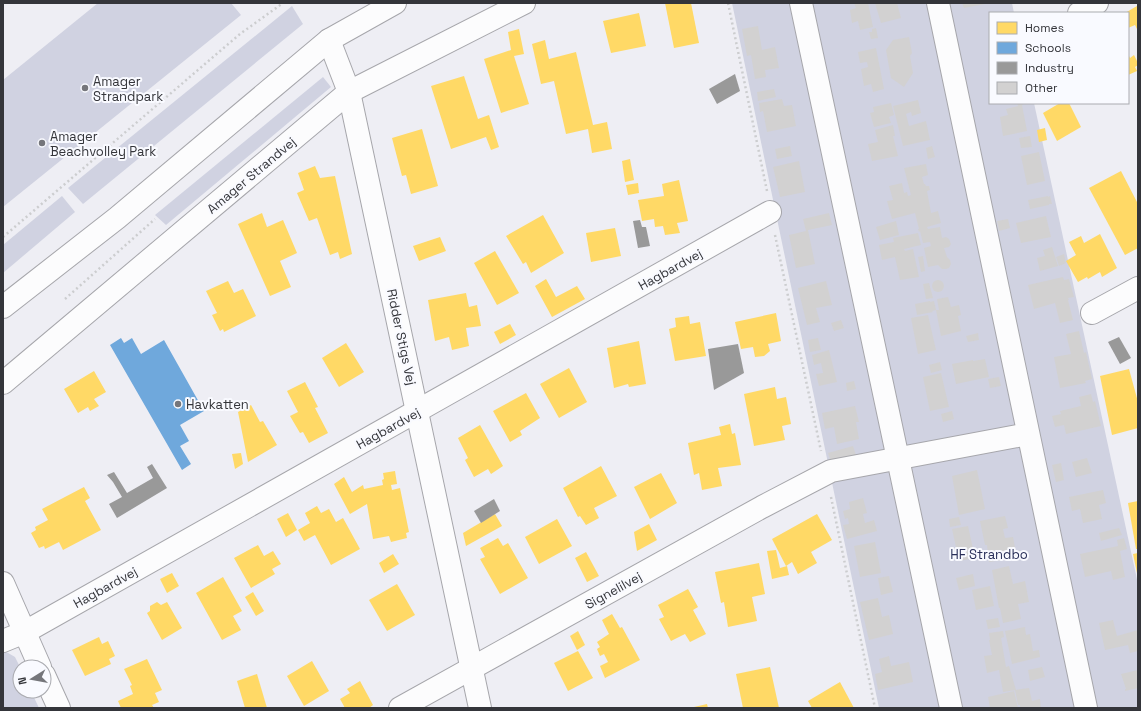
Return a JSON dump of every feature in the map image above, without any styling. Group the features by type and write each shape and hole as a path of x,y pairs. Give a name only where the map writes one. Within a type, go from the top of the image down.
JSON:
{"street":[{"path":"3,307 117,218 329,40 395,3"},
{"name":"Amager Strandvej","path":"3,383 349,92 524,3"},
{"path":"801,3 951,708"},
{"path":"938,3 1086,708"},
{"path":"1081,12 1097,3"},
{"name":"Ridder Stigs Vej","path":"329,40 349,92 480,708"},
{"name":"Hagbardvej","path":"3,641 25,632 770,212"},
{"path":"1092,313 1138,288"},
{"name":"Signelilvej","path":"400,708 756,510 831,471 1028,434"},
{"path":"3,583 37,659"},
{"path":"52,693 59,708"}],"path":[{"path":"3,237 240,34 283,3"},
{"path":"728,3 770,212 875,708"},
{"path":"62,302 155,219"}],"green space":[{"name":"Amager Beachvolley Park","path":"98,3 231,3 241,15 3,207 3,80"},
{"name":"HF Strandbo","path":"732,3 1012,3 1014,12 989,12 989,104 1034,104 1138,584 1138,708 879,708"},
{"path":"292,6 303,24 83,204 68,188"},
{"path":"323,77 331,87 166,225 155,215"},
{"path":"62,196 75,212 3,273 3,245"},
{"path":"3,650 16,659 12,659 12,699 35,699 39,708 3,708"}],"building: Homes":[{"path":"665,3 691,3 699,43 674,48"},
{"path":"1137,6 1138,31 1135,25 1129,28 1129,12 1127,12"},
{"path":"639,13 646,46 611,53 603,21"},
{"path":"519,29 524,54 514,56 529,104 501,113 484,59 511,50 508,32"},
{"path":"545,40 549,59 576,52 593,125 607,122 612,149 592,153 588,129 566,134 554,81 541,84 532,44"},
{"path":"1134,55 1138,63 1135,67 1137,71 1129,75 1129,56 1130,58"},
{"path":"464,76 478,119 489,115 499,147 491,150 486,137 451,149 431,86"},
{"path":"1058,104 1070,104 1081,127 1057,141 1043,113"},
{"path":"1045,128 1047,140 1039,142 1037,130"},
{"path":"422,129 438,186 411,194 406,175 402,176 392,138"},
{"path":"630,159 634,180 625,182 622,161"},
{"path":"315,166 320,178 335,176 352,254 340,259 338,252 330,255 317,218 309,221 297,193 304,190 298,173"},
{"path":"1121,171 1138,204 1138,248 1125,255 1089,188"},
{"path":"679,180 688,221 677,223 680,233 665,235 663,226 655,227 654,219 642,221 638,200 664,196 662,184"},
{"path":"638,183 639,193 628,195 626,185"},
{"path":"262,213 267,227 283,220 297,253 280,261 291,287 270,296 238,224"},
{"path":"543,215 564,253 531,273 526,262 523,264 506,236"},
{"path":"615,228 621,256 591,262 586,233"},
{"path":"1100,234 1117,268 1102,277 1100,272 1088,279 1087,277 1078,282 1066,261 1076,255 1069,242 1081,236 1084,243"},
{"path":"440,237 446,251 419,261 413,246"},
{"path":"495,251 519,293 497,305 474,263"},
{"path":"546,279 556,297 577,286 585,299 552,317 535,286"},
{"path":"228,281 234,293 243,289 256,316 224,332 223,329 220,331 212,315 217,313 206,291"},
{"path":"466,293 469,307 477,305 481,326 466,328 469,346 452,350 449,337 435,341 428,300"},
{"path":"776,313 781,341 768,344 770,351 764,356 755,357 753,347 741,349 735,322"},
{"path":"689,316 690,324 700,322 706,356 675,361 669,329 676,327 675,318"},
{"path":"510,324 516,335 500,344 494,332"},
{"path":"639,341 646,384 629,387 628,384 614,388 607,348"},
{"path":"346,343 364,372 339,387 322,358"},
{"path":"569,368 587,402 559,418 540,384"},
{"path":"1129,369 1138,402 1138,428 1112,435 1100,376"},
{"path":"94,371 106,392 94,399 99,406 90,411 88,407 78,413 64,389"},
{"path":"305,382 318,407 315,408 328,433 309,443 303,432 300,433 290,416 298,412 287,391"},
{"path":"775,387 777,399 786,397 791,424 782,426 785,440 754,446 744,394"},
{"path":"526,393 540,418 520,431 522,435 510,442 493,411"},
{"path":"251,405 260,422 263,421 277,445 248,462 238,412"},
{"path":"730,424 732,434 735,433 741,465 718,468 722,486 702,490 699,473 694,475 688,443 721,435 719,427"},
{"path":"480,425 503,466 491,474 488,469 474,477 465,460 468,458 458,438"},
{"path":"241,453 243,464 235,469 232,454"},
{"path":"601,466 617,496 594,508 599,518 586,525 580,516 578,517 563,488"},
{"path":"395,471 397,484 391,485 392,490 400,488 409,532 406,533 407,538 391,542 389,536 373,539 367,504 350,514 334,484 344,477 352,492 363,485 364,489 383,485 383,473"},
{"path":"661,473 677,503 650,519 634,487"},
{"path":"84,487 90,498 85,501 101,530 63,550 59,542 45,549 44,546 39,548 31,533 36,530 35,527 48,520 42,509"},
{"path":"1138,501 1138,549 1136,549 1128,503"},
{"path":"317,506 321,513 329,509 336,522 343,518 360,549 331,565 315,535 304,541 298,530 310,523 305,513"},
{"path":"288,513 297,530 286,537 277,519"},
{"path":"495,514 502,526 466,546 463,533"},
{"path":"817,514 832,540 811,552 817,563 798,574 792,562 786,566 772,539"},
{"path":"557,519 572,546 539,564 525,537"},
{"path":"649,524 657,540 637,551 634,532"},
{"path":"498,538 503,546 508,543 528,578 500,594 480,559 485,557 480,548"},
{"path":"258,545 264,556 273,551 281,564 272,569 275,574 251,588 234,558"},
{"path":"776,550 780,568 787,566 789,575 772,579 767,551"},
{"path":"586,552 599,576 587,582 575,558"},
{"path":"1138,553 1138,573 1137,573 1133,554"},
{"path":"393,554 399,564 384,573 379,563"},
{"path":"759,563 765,594 752,597 757,621 728,627 724,602 721,603 715,572"},
{"path":"172,573 179,586 167,593 160,579"},
{"path":"223,577 242,611 233,616 241,630 222,640 196,593"},
{"path":"397,584 415,615 387,631 369,600"},
{"path":"688,589 698,607 693,610 706,634 690,642 685,634 671,641 659,619 664,617 658,605"},
{"path":"253,592 264,611 256,616 245,597"},
{"path":"157,602 161,605 167,602 182,628 162,640 147,613 150,611 150,606"},
{"path":"612,614 620,628 622,627 640,660 605,678 600,666 608,662 604,654 600,656 597,649 600,647 597,642 609,634 602,620"},
{"path":"578,631 585,645 577,650 570,636"},
{"path":"99,637 102,644 108,641 115,656 109,659 111,664 85,676 72,650"},
{"path":"578,651 593,678 568,691 554,663"},
{"path":"147,659 162,690 155,693 159,702 152,705 154,708 121,708 118,701 133,694 130,686 132,685 124,669"},
{"path":"312,661 329,691 304,706 287,676"},
{"path":"770,667 779,708 743,708 736,674"},
{"path":"257,674 267,708 245,708 237,681"},
{"path":"360,681 373,705 369,708 345,708 340,699 350,693 347,689"},
{"path":"840,682 854,708 812,708 808,701"},
{"path":"707,704 708,708 694,708 694,707"}],"building: Schools":[{"path":"121,338 124,343 132,338 141,354 164,340 204,411 180,425 189,441 180,446 191,464 182,470 110,345"}],"building: Industry":[{"path":"735,74 740,91 717,104 709,89"},
{"path":"640,220 642,227 646,227 650,246 638,248 633,221"},
{"path":"1119,337 1131,358 1120,364 1108,342"},
{"path":"738,344 744,373 714,390 708,349"},
{"path":"152,464 167,488 117,518 109,504 122,497 107,475 114,472 127,493 153,478 147,467"},
{"path":"494,499 500,511 481,523 474,511"}],"building: Other":[{"path":"854,3 868,3 873,27 860,30 858,21 852,23 850,10 856,8"},
{"path":"875,3 897,3 901,18 881,23"},
{"path":"962,3 984,3 985,4 964,8"},
{"path":"758,26 762,50 775,47 779,68 765,70 766,77 755,79 751,55 747,56 742,29"},
{"path":"876,28 878,38 871,39 869,32 872,32 872,29"},
{"path":"909,37 912,53 910,56 913,73 904,87 891,78 886,50 893,40"},
{"path":"876,48 884,89 873,92 871,84 864,86 861,69 868,67 867,62 860,63 858,52"},
{"path":"774,89 776,97 758,101 757,92"},
{"path":"782,99 784,106 792,105 796,126 767,132 763,111 760,112 759,103"},
{"path":"918,100 921,113 912,116 911,112 906,114 909,126 926,121 930,140 903,146 893,106"},
{"path":"891,103 894,115 889,117 891,123 874,127 870,113 874,112 873,107"},
{"path":"1017,104 1024,104 1022,105 1027,131 1003,136 1000,117 1008,115 1006,109 1018,106"},
{"path":"893,125 895,136 893,136 898,156 872,161 868,144 878,142 875,130"},
{"path":"1030,136 1032,147 1021,148 1019,138"},
{"path":"790,146 792,156 777,159 775,149"},
{"path":"932,146 935,157 928,159 926,148"},
{"path":"1039,152 1045,181 1027,185 1021,156"},
{"path":"799,161 805,192 780,197 773,167"},
{"path":"926,164 928,175 922,177 924,184 929,186 930,190 927,191 931,213 938,211 941,223 927,227 928,229 940,227 942,238 946,237 949,239 951,244 949,247 944,248 951,264 949,268 946,269 942,269 938,265 928,267 924,248 931,246 930,242 923,243 920,231 919,232 918,229 915,213 892,219 887,201 893,200 889,186 902,183 904,193 907,192 908,196 911,195 904,168"},
{"path":"1050,196 1052,204 1030,209 1028,200"},
{"path":"829,213 832,225 808,230 815,264 796,268 789,235 806,231 803,219"},
{"path":"1046,216 1051,237 1021,243 1016,223"},
{"path":"1008,219 1010,228 999,231 997,221"},
{"path":"896,221 899,235 880,240 876,227"},
{"path":"918,233 921,245 904,249 905,251 913,249 919,277 900,280 895,257 882,260 879,245 894,242 893,238"},
{"path":"1052,247 1058,266 1040,271 1037,258 1045,256 1043,250"},
{"path":"1064,254 1066,263 1059,266 1056,257"},
{"path":"923,256 925,271 921,272 918,257"},
{"path":"1063,277 1064,280 1069,279 1074,297 1068,298 1073,320 1060,323 1055,303 1034,309 1028,285"},
{"path":"936,280 940,280 944,286 940,292 936,292 932,288 932,284"},
{"path":"826,281 832,305 816,308 820,322 807,325 798,288"},
{"path":"929,283 933,298 926,299 923,284"},
{"path":"948,297 951,307 959,305 961,315 958,316 961,331 941,336 936,310 939,310 937,299"},
{"path":"934,301 936,310 917,315 915,304"},
{"path":"928,315 936,350 918,354 911,318"},
{"path":"841,320 844,328 834,331 831,323"},
{"path":"1079,331 1084,353 1086,352 1092,379 1085,381 1086,383 1060,388 1054,357 1071,354 1066,334"},
{"path":"978,333 979,340 968,342 966,336"},
{"path":"818,338 821,350 810,352 808,340"},
{"path":"829,350 837,382 819,386 816,374 823,373 821,363 814,365 812,355"},
{"path":"985,359 989,377 956,384 952,364"},
{"path":"940,362 942,370 931,373 929,365"},
{"path":"941,373 949,407 930,411 923,377"},
{"path":"999,377 1001,386 990,388 988,379"},
{"path":"854,381 856,389 847,391 846,383"},
{"path":"1091,394 1093,402 1095,401 1101,426 1066,434 1064,425 1055,427 1052,416 1061,414 1060,411 1081,406 1079,397"},
{"path":"855,406 859,422 856,422 859,439 837,444 834,427 825,429 822,413"},
{"path":"952,411 954,419 943,422 941,414"},
{"path":"853,446 856,455 831,462 828,453"},
{"path":"1087,458 1092,473 1076,477 1072,462"},
{"path":"1061,463 1064,480 1056,482 1052,465"},
{"path":"977,470 985,509 959,515 952,476"},
{"path":"1103,490 1106,503 1099,505 1102,519 1083,523 1080,509 1072,511 1069,497"},
{"path":"863,498 867,513 863,514 865,523 874,520 877,531 847,539 843,525 849,524 848,518 845,519 843,511 850,509 849,502"},
{"path":"1005,516 1008,528 1003,529 1005,538 1013,537 1017,558 989,562 987,545 985,545 980,521"},
{"path":"959,517 961,525 950,527 949,519"},
{"path":"968,526 975,558 959,561 952,529"},
{"path":"1119,528 1122,535 1101,541 1099,533"},
{"path":"1124,538 1127,549 1120,551 1125,577 1113,580 1111,571 1085,577 1080,554 1118,546 1117,540"},
{"path":"875,542 881,573 860,577 854,546"},
{"path":"1009,566 1013,584 1025,581 1029,602 1018,604 1021,619 1003,623 992,570"},
{"path":"973,574 975,586 959,590 956,578"},
{"path":"889,576 893,592 881,595 878,578"},
{"path":"990,586 994,606 976,610 972,590"},
{"path":"878,598 882,617 889,615 893,634 869,640 860,602"},
{"path":"998,618 1000,627 988,629 986,620"},
{"path":"1113,620 1117,636 1138,630 1138,651 1130,653 1128,645 1105,650 1099,623"},
{"path":"1025,627 1026,635 1030,634 1033,651 1039,650 1040,657 1012,664 1005,631"},
{"path":"1003,631 1004,637 1001,638 1006,667 1009,666 1016,690 1003,692 999,670 987,673 984,656 992,655 989,633"},
{"path":"889,656 891,666 909,662 913,682 878,690 875,674 882,672 879,659"},
{"path":"1042,667 1045,677 1030,681 1028,670"},
{"path":"1138,670 1138,688 1125,691 1126,689 1121,674"},
{"path":"1029,688 1032,701 1040,699 1041,708 1020,708 1020,705 1018,705 1015,690"},
{"path":"1014,691 1018,708 990,708 988,697"}],"place":[{"name":"Amager Strandpark","path":"85,88"},
{"name":"Amager Beachvolley Park","path":"42,143"},
{"name":"Havkatten","path":"178,404"}]}
